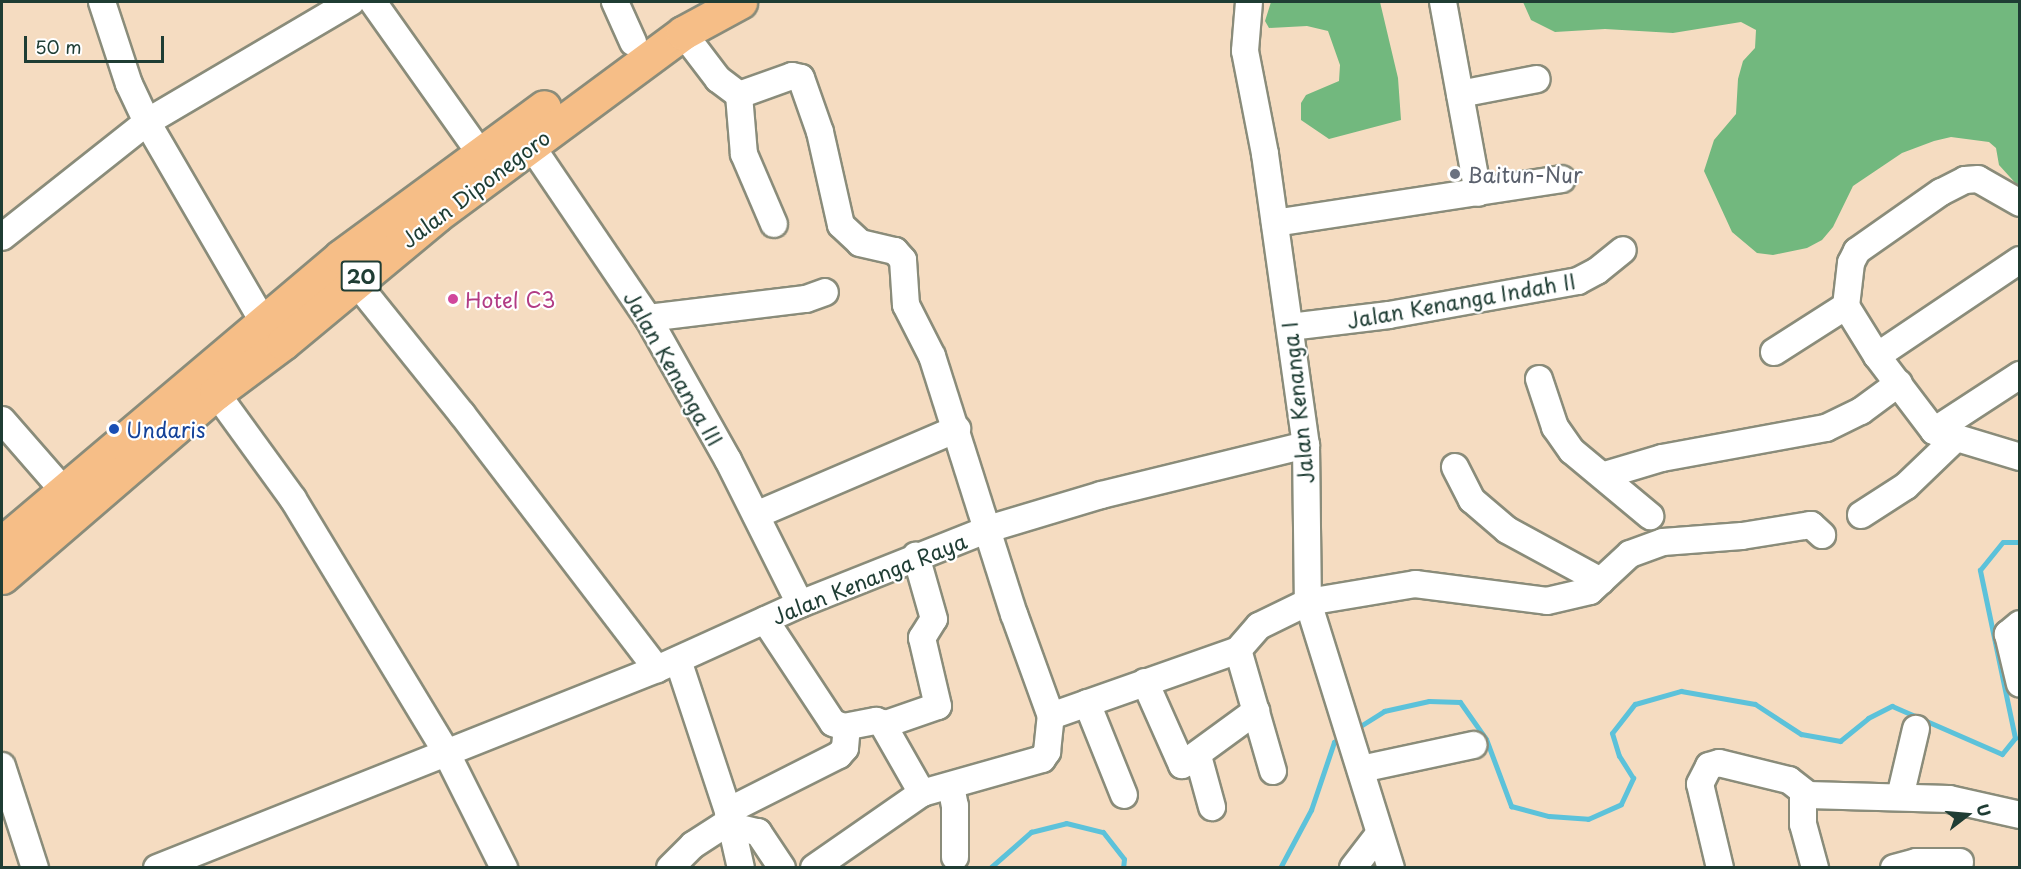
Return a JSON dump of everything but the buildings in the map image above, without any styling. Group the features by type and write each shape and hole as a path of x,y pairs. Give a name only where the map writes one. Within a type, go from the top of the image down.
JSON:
{"highway":[{"name":"Jalan Diponegoro","path":"86,484 283,343 486,163 633,42 699,2"},
{"name":"Jalan Diponegoro","path":"2,577 86,484 216,359 264,323 340,257 486,163 530,144 683,33 740,2"},
{"name":"20","path":"2,543 86,484"}],"street":[{"path":"102,2 129,84 147,122 264,323"},
{"path":"2,237 147,122 351,2"},
{"path":"373,2 486,163"},
{"path":"615,2 633,42"},
{"name":"Jalan Kenanga I","path":"1249,2 1245,51 1275,223 1306,445 1308,602 1391,867"},
{"path":"1443,2 1478,193"},
{"path":"683,33 718,79 739,95 744,154 774,224"},
{"path":"739,95 792,76 804,82 835,186 841,225 860,243 895,251 903,260 906,305 932,356 1051,716 1045,757 922,793 814,867"},
{"path":"1460,94 1537,79"},
{"name":"Jalan Kenanga III","path":"530,144 648,318 756,515 800,604"},
{"path":"1275,223 1562,179"},
{"path":"2019,203 1978,179 1965,180 1941,192 1857,251 1851,263 1846,306 1877,356 1944,435 2019,457"},
{"name":"Jalan Kenanga Indah II","path":"1290,327 1389,315 1578,281 1623,250"},
{"path":"1877,356 2019,260"},
{"path":"355,281 667,665 730,819 741,867"},
{"path":"648,318 806,298 825,292"},
{"path":"1774,352 1846,306"},
{"path":"1861,514 1906,486 1944,435 2019,375"},
{"path":"1539,379 1549,413 1564,441 1650,516"},
{"path":"1605,475 1662,458 1826,428 1861,411 1899,383"},
{"path":"216,393 276,473 446,752 504,867"},
{"path":"2,420 86,484"},
{"path":"756,515 957,429"},
{"name":"Jalan Kenanga Raya","path":"157,867 667,665 800,604 988,529 1101,495 1306,445"},
{"path":"1455,467 1472,500 1507,530 1601,581"},
{"path":"1051,716 1238,650 1259,626 1308,602 1415,584 1547,601 1590,591 1630,554 1663,542 1742,536 1811,525 1822,535"},
{"path":"883,725 938,705 922,638 934,619 916,556"},
{"path":"765,620 833,723 847,727 876,721 883,725 922,793"},
{"path":"2019,624 2008,634 2019,684"},
{"path":"1238,650 1273,771"},
{"path":"1145,682 1179,764 1186,765 1256,711"},
{"path":"1087,703 1124,795"},
{"path":"670,867 693,844 730,819 839,755 845,748 847,727"},
{"path":"1900,797 1916,729"},
{"path":"1358,759 1473,745"},
{"path":"1198,756 1212,807"},
{"path":"1720,867 1700,784 1709,766 1719,763 1789,780 1803,794 1949,800 2019,815"},
{"path":"2,766 35,867"},
{"path":"951,786 955,806 955,857"},
{"path":"1803,794 1803,824 1815,867"},
{"path":"730,819 758,832 782,867"},
{"path":"1353,867 1379,834"},
{"path":"1894,867 1916,862 1960,862"}],"green space":[{"path":"1271,2 1380,2 1398,78 1401,120 1329,139 1301,120 1301,103 1306,95 1339,81 1340,65 1328,31 1307,26 1269,28 1265,21"},
{"path":"1523,2 2019,2 2019,187 1999,165 1996,148 1989,142 1951,137 1934,141 1902,153 1853,186 1833,227 1822,240 1807,248 1773,255 1757,253 1732,232 1704,171 1714,140 1736,114 1738,79 1743,61 1755,48 1756,30 1741,22 1673,33 1605,29 1555,32 1531,20"}],"waterway":[{"path":"1354,730 1384,711 1429,701 1460,702 1486,739 1511,806 1549,816 1588,819 1621,804 1633,778 1619,756 1612,733 1635,704 1681,691 1755,704 1801,734 1840,741 1868,718 1892,706 2002,754 2015,738 1980,570 2003,542 2020,542"},
{"path":"1280,868 1311,810 1334,742 1344,736"},
{"path":"990,868 1031,832 1066,823 1103,832 1124,859 1123,868"}],"place":[{"name":"Baitun-Nur","path":"1455,174"},
{"name":"Hotel C3","path":"453,299"},
{"name":"Undaris","path":"114,429"}]}
